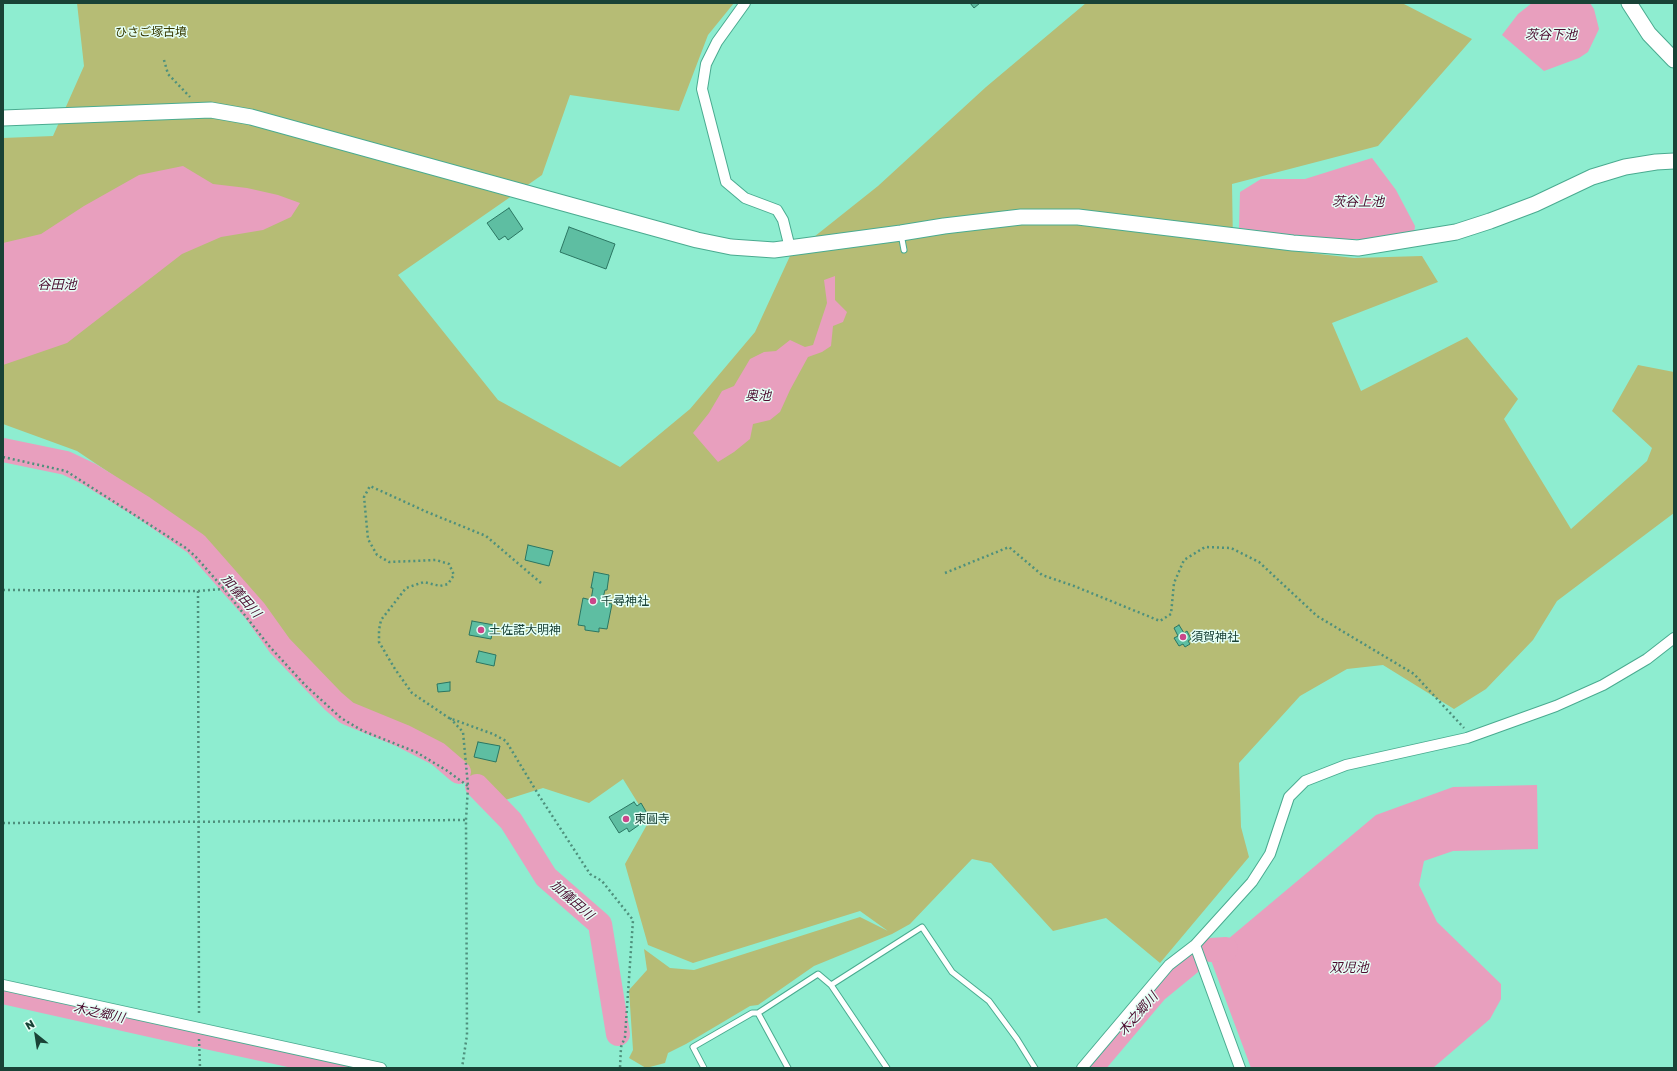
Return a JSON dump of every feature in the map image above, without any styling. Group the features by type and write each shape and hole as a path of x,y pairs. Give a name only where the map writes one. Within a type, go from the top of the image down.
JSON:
{"street":[{"path":"745,3 717,42 706,64 702,89 726,182 745,198 777,210 783,220 790,248"},
{"path":"1629,3 1649,34 1674,60"},
{"path":"3,118 211,110 251,117 697,240 731,247 774,250 944,226 1021,218 1078,217 1293,243 1358,248 1456,232 1535,204 1592,177 1625,167 1674,161"},
{"path":"1082,1068 1169,965 1195,945 1252,882 1270,854 1289,797 1305,781 1346,765 1467,738 1556,706 1603,686 1648,659 1674,638"},
{"path":"1195,945 1240,1068"},
{"path":"3,985 381,1068"}],"lane":[{"path":"901,233 904,250"},
{"path":"831,985 922,927 952,972 990,1001 1017,1039 1035,1068"},
{"path":"704,1068 693,1047 752,1013 758,1013 818,974 831,985 887,1068"},
{"path":"758,1013 788,1068"}],"path":[{"path":"164,60 168,74 192,99 184,111"},
{"path":"3,457 66,471 186,548 196,557 224,589 270,647 305,685 341,718 363,731 416,752 446,770 468,786"},
{"path":"462,1068 467,1035 466,820 468,786 463,732 449,718 412,693 379,642 381,620 406,588 424,582 440,586 448,584 454,575 449,564 436,560 389,562 376,555 368,539 364,497 370,486 427,512 486,536 541,583"},
{"path":"945,573 1009,547 1042,574 1160,621 1171,614 1174,583 1184,560 1205,547 1231,548 1259,562 1317,616 1414,674 1463,726 1467,738"},
{"path":"3,590 198,591 224,589"},
{"path":"198,591 200,1068"},
{"path":"449,718 493,734 506,741 538,794 590,874 602,881 633,920 625,1037 621,1047 620,1068"},
{"path":"3,823 466,820"}],"green space":[{"name":"ひさご塚古墳","path":"77,3 734,3 708,35 679,111 570,95 542,175 398,275 498,400 620,467 690,409 755,332 790,256 878,186 986,87 1086,3 1402,3 1472,39 1378,146 1232,184 1233,244 1354,258 1422,256 1438,282 1332,323 1361,391 1467,337 1518,399 1504,419 1571,529 1647,461 1652,448 1612,411 1638,365 1674,372 1674,513 1557,601 1533,640 1486,689 1454,709 1383,665 1347,669 1300,696 1239,763 1241,827 1249,857 1160,963 1106,918 1053,931 991,863 972,859 910,924 892,934 814,966 758,1005 750,1006 668,1053 665,1063 646,1068 629,1058 633,1050 629,990 647,970 644,949 670,968 694,970 860,917 888,931 860,911 693,963 648,945 625,864 649,821 623,779 589,803 543,788 502,801 415,736 360,710 306,664 198,532 77,451 3,424 3,138 53,136 84,66"}],"water":[{"name":"茨谷下池","path":"1532,3 1590,3 1594,9 1599,29 1588,52 1579,58 1544,71 1502,35 1518,14"},
{"name":"茨谷上池","path":"1372,158 1396,190 1415,226 1414,234 1370,239 1316,239 1239,228 1240,192 1261,179 1305,179"},
{"name":"谷田池","path":"183,166 213,184 247,188 278,195 300,203 291,217 263,230 221,237 182,254 67,343 3,365 3,243 41,234 84,206 139,175"},
{"name":"奥池","path":"835,276 835,300 847,312 843,322 833,326 831,346 822,352 808,357 780,412 770,420 753,424 750,439 734,452 718,462 693,433 709,413 722,391 734,386 750,359 764,352 776,351 790,340 805,347 813,345 827,303 824,280"},
{"name":"双児池","path":"1537,785 1538,849 1453,851 1424,861 1419,885 1437,922 1501,984 1501,999 1490,1019 1433,1068 1251,1068 1209,955 1376,815 1453,787"}],"building":[{"path":"970,3 980,3 974,8"},
{"path":"509,208 523,229 508,240 505,236 499,240 487,223"},
{"path":"569,227 615,244 606,269 560,252"},
{"path":"528,545 553,551 549,566 525,560"},
{"name":"千尋神社","path":"594,572 609,575 607,590 605,590 602,602 612,604 607,629 599,628 599,632 585,630 585,626 578,625 583,598 591,600 593,588 591,588"},
{"name":"土佐諾大明神","path":"472,621 494,625 491,639 469,635"},
{"name":"須賀神社","path":"1179,625 1184,633 1187,631 1191,639 1188,641 1190,644 1185,647 1183,644 1179,646 1174,638 1178,636 1174,628"},
{"path":"479,651 496,655 494,666 476,662"},
{"path":"450,682 450,691 438,692 437,684"},
{"path":"478,742 500,746 496,762 474,757"},
{"name":"東圓寺","path":"634,802 637,806 641,803 648,815 637,822 639,825 629,832 627,828 619,833 609,817"}],"waterway":[{"name":"加儀田川","path":"3,450 66,463 89,474 144,508 196,544 255,611 280,646 333,701 347,713 403,736 438,754 459,772"},
{"name":"加儀田川","path":"477,786 511,821 546,877 600,924 618,1034"},
{"name":"木之郷川","path":"1210,950 1226,949"},
{"name":"木之郷川","path":"1091,1068 1156,991 1189,964"},
{"name":"木之郷川","path":"3,992 195,1035"},
{"name":"木之郷川","path":"206,1037 349,1068"}],"place":[{"name":"千尋神社","path":"593,601"},
{"name":"土佐諾大明神","path":"481,630"},
{"name":"須賀神社","path":"1183,637"},
{"name":"東圓寺","path":"626,819"}]}
